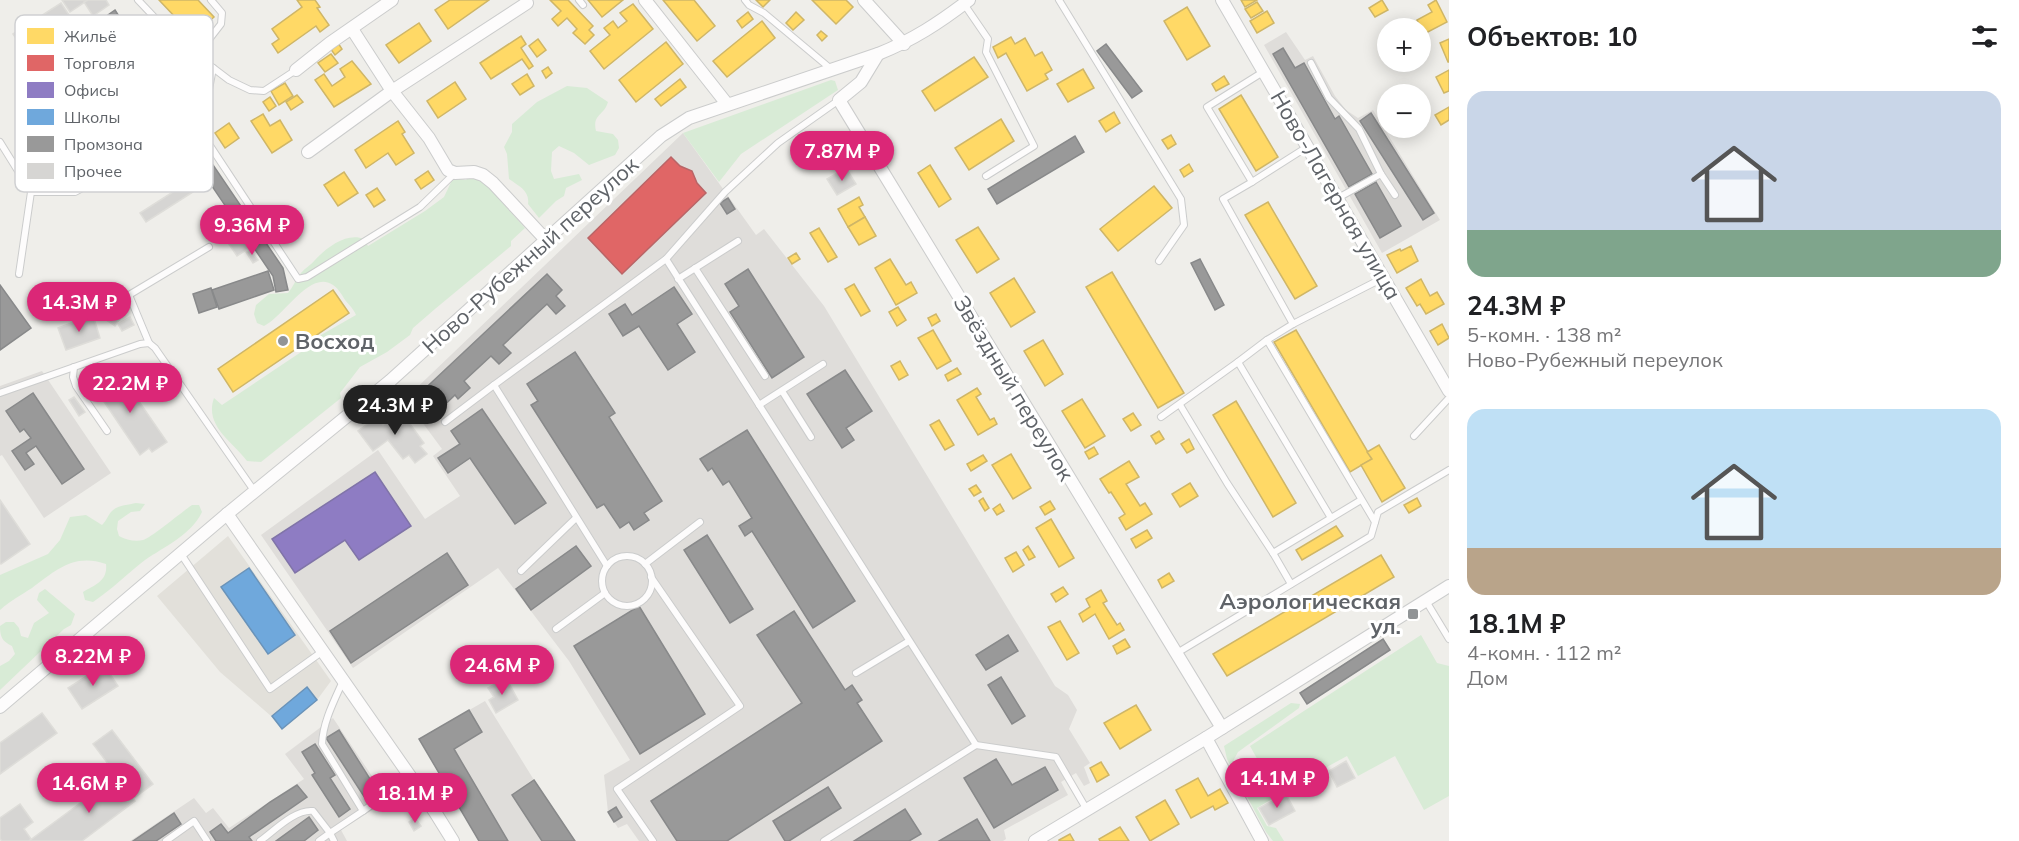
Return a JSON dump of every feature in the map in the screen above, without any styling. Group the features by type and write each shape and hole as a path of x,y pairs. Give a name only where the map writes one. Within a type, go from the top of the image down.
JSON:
{"street":[{"path":"296,70 392,0"},
{"path":"645,0 727,105"},
{"path":"864,0 904,44"},
{"name":"Ново-Лагерная улица","path":"1222,0 1449,391"},
{"name":"Ново-Рубежный переулок","path":"0,707 181,553 390,381 547,241 660,136 689,118 904,44 939,24 967,2"},
{"path":"308,152 392,91 527,3"},
{"path":"352,29 392,91 429,138 443,164 455,173 474,172 483,175 547,241"},
{"path":"839,100 861,82 878,54"},
{"name":"Звёздный переулок","path":"839,100 1222,728"},
{"path":"228,514 453,841"},
{"path":"1035,841 1206,738 1449,586"},
{"path":"1206,738 1262,841"}],"lane":[{"path":"138,0 152,15"},
{"path":"211,0 222,13 221,24 213,34"},
{"path":"745,0 832,70"},
{"path":"1059,0 1181,199 1184,225 1160,261"},
{"path":"967,2 988,39 986,52 1034,146 986,176"},
{"path":"1311,63 1329,98 1359,129 1381,174 1395,195"},
{"path":"213,68 229,80 250,90 264,91 296,70"},
{"path":"1252,182 1208,107 1264,72"},
{"path":"445,422 666,259 725,192 778,143 839,100"},
{"path":"0,142 15,166"},
{"path":"1293,324 1223,199 1308,147"},
{"path":"213,150 298,279 307,277 420,207 455,173"},
{"path":"1338,198 1381,174"},
{"path":"19,274 31,192 75,192"},
{"path":"678,279 738,241"},
{"path":"209,247 129,295 149,343 155,348 255,492"},
{"path":"666,259 976,745"},
{"path":"695,268 765,376"},
{"path":"1161,417 1267,340 1293,324 1384,278"},
{"path":"1267,340 1375,522"},
{"path":"0,393 140,344 149,343"},
{"path":"1238,362 1331,518"},
{"path":"759,405 824,364"},
{"path":"74,367 76,386 107,431"},
{"path":"495,385 607,566"},
{"path":"782,391 811,437"},
{"path":"1414,436 1449,398"},
{"path":"1180,405 1291,584"},
{"path":"1176,653 1371,536 1378,512 1449,470"},
{"path":"1273,552 1361,500"},
{"path":"521,571 576,518"},
{"path":"645,564 700,522"},
{"path":"181,553 270,689 323,651"},
{"path":"651,577 649,592 638,603 624,605 610,599 605,593 602,579 607,566 612,561 626,556 645,564 651,577 740,706 618,789 653,841"},
{"path":"556,629 605,593"},
{"path":"1425,601 1449,639"},
{"path":"856,673 909,641"},
{"path":"343,680 331,706 322,744 363,811"},
{"path":"824,841 833,839 976,745 1056,757 1087,810"},
{"path":"319,841 411,777"},
{"path":"260,841 307,810 313,811 334,841"},
{"path":"166,841 195,821 207,841"}],"shaded area":[{"path":"1286,32 1305,60 1313,56 1335,96 1346,110 1358,118 1373,110 1377,117 1377,138 1390,138 1440,220 1382,253 1264,45"},
{"path":"683,133 756,235 764,229 824,306 1055,686 1068,695 1077,710 1069,729 1090,763 1084,767 1090,783 1084,786 1076,773 1061,782 1068,795 1004,830 1006,839 1003,841 639,841 627,824 618,828 608,812 604,775 630,760 569,661 498,568 353,668 261,535 378,450 425,519 460,496 433,456 442,449 405,399"},
{"path":"42,371 111,473 44,518 2,455 0,456 0,386"},
{"path":"228,536 331,681 317,700 282,729 271,716 220,672 157,596"},
{"path":"485,701 575,841 479,841 419,739"},
{"path":"333,718 388,800 341,830 347,841 130,841 194,798 206,813 213,808 229,828 304,779 285,754"}],"green space":[{"path":"831,80 835,81 838,90 741,154 719,182 683,133"},
{"path":"567,86 587,88 608,102 597,118 596,131 613,134 618,140 619,148 615,155 589,165 574,153 559,146 552,152 551,171 554,179 579,174 582,180 566,188 564,196 539,218 528,204 526,192 509,179 507,154 504,147 512,132 512,124 537,102"},
{"path":"453,178 483,181 525,228 511,241 511,246 413,328 410,335 387,352 360,367 340,393 341,398 261,462 247,461 216,425 212,408 214,398 222,405 316,342 321,335 356,315 332,285 322,282 302,292 264,326 257,323 254,314 256,305 269,294 288,293 299,275 325,250 338,242 358,237 364,239 368,246 425,211 444,197"},
{"path":"136,503 145,504 140,511 131,512 118,521 119,536 125,539 140,541 147,538 192,505 199,505 202,512 185,533 145,560 93,602 85,600 83,592 103,578 106,564 84,561 66,565 0,610 0,575 48,554 60,540 70,517 86,515 102,525 113,510"},
{"path":"45,589 75,614 71,625 0,690 0,666 15,654 12,646 2,638 0,626 6,622 14,622 21,636 28,638 34,623 49,613 37,600 39,593"},
{"path":"1421,635 1437,663 1449,666 1449,796 1424,810 1395,756 1358,776 1347,756 1325,768 1305,762 1270,782 1250,746"},
{"path":"1291,703 1300,704 1299,708 1238,752 1232,763 1244,779 1261,778 1271,784 1306,765 1318,768 1322,774 1315,783 1284,792 1257,808 1267,826 1276,828 1284,841 1273,841 1227,759 1224,746"}],"building: Жильё":[{"path":"159,0 198,0 212,15 173,15"},
{"path":"297,0 315,0 320,7 317,8 329,25 320,32 316,26 278,53 272,44 279,39 272,29 302,7"},
{"path":"450,0 489,0 448,29 435,10"},
{"path":"550,0 568,0 593,26 589,30 594,35 585,44 573,33 577,29 567,18 558,26 552,19 561,11"},
{"path":"588,0 623,0 602,17"},
{"path":"663,0 694,0 715,26 697,41"},
{"path":"756,0 770,0 763,7"},
{"path":"812,0 846,0 853,7 836,24"},
{"path":"1241,0 1257,0 1245,7"},
{"path":"1382,0 1388,10 1375,17 1369,8"},
{"path":"1436,0 1447,22 1431,30 1431,18 1421,18 1432,12 1428,5"},
{"path":"1257,2 1263,11 1251,18 1245,9"},
{"path":"633,4 653,29 604,69 590,51 610,35 604,28 613,21 618,28 627,21 620,13"},
{"path":"1187,7 1210,46 1187,60 1164,21"},
{"path":"1267,11 1274,23 1257,33 1250,21"},
{"path":"748,12 753,19 742,28 737,21"},
{"path":"796,12 804,20 793,30 786,23"},
{"path":"762,21 775,38 727,77 713,61"},
{"path":"419,23 431,41 399,63 386,45"},
{"path":"821,31 827,36 822,41 817,35"},
{"path":"521,36 526,44 521,48 533,66 529,69 522,59 491,79 480,63"},
{"path":"1011,37 1015,44 1025,38 1035,56 1042,52 1052,70 1045,74 1048,79 1027,91 1006,53 998,58 993,47"},
{"path":"538,39 546,50 537,57 529,46"},
{"path":"1449,39 1449,62 1448,62 1440,43"},
{"path":"666,42 683,64 636,102 619,80"},
{"path":"338,43 342,49 335,55 330,48"},
{"path":"331,54 338,63 325,72 318,63"},
{"path":"974,57 988,77 935,111 922,91"},
{"path":"352,61 371,84 334,107 315,80 324,74 332,86 345,77 340,69"},
{"path":"548,67 552,73 546,78 542,71"},
{"path":"1083,69 1094,88 1068,102 1057,84"},
{"path":"1449,70 1449,91 1444,93 1436,77"},
{"path":"527,74 534,86 520,95 512,84"},
{"path":"1224,76 1229,84 1216,91 1212,84"},
{"path":"680,79 686,87 661,106 655,99"},
{"path":"455,82 466,99 438,118 427,101"},
{"path":"285,83 293,96 279,105 271,91"},
{"path":"297,95 303,102 291,110 286,102"},
{"path":"1241,95 1278,157 1256,171 1219,109"},
{"path":"270,97 276,106 269,111 263,102"},
{"path":"1449,107 1449,120 1441,125 1435,115"},
{"path":"1114,112 1120,123 1106,132 1099,121"},
{"path":"263,114 270,126 280,120 292,140 272,153 251,121"},
{"path":"1001,119 1014,141 969,170 955,148"},
{"path":"398,121 405,132 402,134 414,153 396,165 388,153 366,168 355,150"},
{"path":"229,123 239,138 225,148 215,133"},
{"path":"1171,135 1176,144 1168,149 1162,140"},
{"path":"1189,164 1193,171 1184,177 1180,170"},
{"path":"930,165 951,199 939,207 918,173"},
{"path":"428,171 434,180 421,189 415,180"},
{"path":"344,172 358,193 338,206 324,185"},
{"path":"1154,186 1172,208 1118,251 1100,229"},
{"path":"377,188 385,200 374,207 366,195"},
{"path":"859,197 863,205 859,207 865,217 848,227 838,209"},
{"path":"1268,202 1317,286 1295,299 1245,215"},
{"path":"865,217 876,236 859,245 848,227"},
{"path":"978,227 999,259 977,273 956,240"},
{"path":"819,228 837,257 828,262 810,233"},
{"path":"1411,246 1418,261 1397,273 1387,255"},
{"path":"796,253 800,259 792,264 788,258"},
{"path":"890,259 906,285 911,282 917,293 896,305 875,268"},
{"path":"1112,272 1184,393 1158,408 1086,287"},
{"path":"1014,278 1035,312 1011,327 990,293"},
{"path":"1421,279 1430,296 1437,292 1444,304 1426,314 1420,304 1417,306 1406,288"},
{"path":"854,284 870,311 861,316 845,289"},
{"name":"Восход","path":"333,290 349,313 233,392 218,369"},
{"path":"898,307 906,320 897,326 889,312"},
{"path":"936,314 940,321 932,326 928,318"},
{"path":"1442,324 1449,338 1438,345 1430,331"},
{"path":"933,330 951,361 937,369 918,338"},
{"path":"1296,330 1372,459 1350,472 1274,342"},
{"path":"1043,340 1063,374 1045,386 1024,351"},
{"path":"900,361 908,375 899,380 891,366"},
{"path":"957,368 961,374 948,381 945,375"},
{"path":"977,388 981,394 976,397 990,420 994,418 997,424 978,435 957,400"},
{"path":"1082,399 1105,436 1085,448 1062,411"},
{"path":"1236,401 1296,503 1273,517 1213,415"},
{"path":"1133,413 1141,425 1131,431 1123,419"},
{"path":"939,420 954,445 945,450 930,425"},
{"path":"1159,431 1164,439 1156,444 1151,436"},
{"path":"1189,439 1194,449 1187,453 1181,444"},
{"path":"1379,445 1405,488 1382,502 1361,465 1372,459 1367,452"},
{"path":"1094,447 1098,454 1089,459 1085,452"},
{"path":"1011,454 1031,488 1013,499 992,465"},
{"path":"983,455 987,461 971,471 967,464"},
{"path":"1129,461 1139,477 1126,484 1140,506 1145,503 1152,514 1126,530 1119,518 1125,514 1100,479"},
{"path":"1190,483 1198,496 1180,507 1172,494"},
{"path":"976,485 981,492 974,496 969,489"},
{"path":"983,498 989,508 985,511 979,501"},
{"path":"1417,498 1421,506 1409,513 1404,505"},
{"path":"1050,501 1055,509 1045,515 1040,507"},
{"path":"1000,504 1004,511 997,515 993,509"},
{"path":"1051,519 1074,558 1059,567 1036,528"},
{"path":"1336,526 1343,536 1302,560 1296,550"},
{"path":"1147,530 1152,538 1136,548 1131,539"},
{"path":"1028,546 1035,557 1029,560 1023,550"},
{"path":"1016,552 1024,565 1013,572 1005,558"},
{"path":"1381,555 1394,577 1227,676 1213,654"},
{"path":"1169,573 1174,581 1162,588 1158,580"},
{"path":"1063,587 1068,594 1056,602 1051,594"},
{"path":"1101,590 1107,601 1103,603 1117,625 1120,623 1124,630 1109,639 1095,614 1083,622 1079,614 1090,607 1086,599"},
{"path":"1060,621 1079,653 1067,660 1048,627"},
{"path":"1125,639 1130,647 1117,654 1113,646"},
{"path":"1136,705 1151,730 1120,749 1104,723"},
{"path":"1101,762 1109,775 1097,782 1090,768"},
{"path":"1198,778 1208,796 1220,789 1228,803 1215,810 1213,806 1191,818 1176,790"},
{"path":"1165,800 1179,824 1150,841 1136,817"},
{"path":"1120,827 1129,841 1100,841 1099,839"},
{"path":"1070,834 1074,841 1059,841 1059,840"}],"building: Торговля":[{"path":"671,157 680,166 692,171 697,183 706,193 622,274 588,238"}],"building: Офисы":[{"path":"375,472 411,526 359,560 345,540 295,573 272,539"}],"building: Школы":[{"path":"249,568 295,635 268,654 221,587"},
{"path":"307,687 317,700 282,729 272,716"}],"building: Промзона":[{"path":"115,10 118,15 108,15"},
{"path":"1106,44 1142,91 1132,98 1097,51"},
{"path":"1283,48 1295,68 1304,63 1335,119 1339,116 1372,174 1349,187 1273,54"},
{"path":"1371,113 1377,123 1377,138 1387,138 1434,213 1423,220 1360,121"},
{"path":"1075,136 1084,152 997,204 988,189"},
{"path":"213,165 283,268 288,290 276,292 273,276 213,188"},
{"path":"1376,182 1401,226 1380,238 1355,194"},
{"path":"728,198 735,209 727,214 720,203"},
{"path":"1200,259 1224,305 1215,310 1191,263"},
{"path":"748,269 804,357 772,378 730,312 739,306 725,284"},
{"path":"268,271 274,290 219,309 212,290"},
{"path":"547,274 562,290 556,296 565,306 556,314 547,304 503,345 511,353 499,364 491,356 464,381 470,388 458,399 455,395 432,417 415,398"},
{"path":"0,285 31,328 0,350"},
{"path":"674,287 692,314 677,324 695,352 668,370 639,326 623,336 609,314 625,304 632,315"},
{"path":"211,288 217,307 199,313 193,294"},
{"path":"575,352 615,413 609,417 662,501 644,513 649,520 634,530 629,522 620,528 604,504 597,508 531,405 538,401 527,384"},
{"path":"845,370 872,411 846,428 854,440 842,448 807,394"},
{"path":"33,393 84,469 62,484 36,446 26,453 34,464 25,470 12,451 31,438 24,429 20,432 6,411"},
{"path":"482,409 546,503 515,524 470,458 448,473 438,458 460,444 451,431"},
{"path":"747,430 855,601 813,628 752,531 745,536 739,526 752,518 729,481 723,485 712,468 708,471 700,459"},
{"path":"707,535 753,609 730,623 684,550"},
{"path":"576,546 591,566 531,610 516,589"},
{"path":"447,553 468,585 351,663 330,631"},
{"path":"639,606 705,714 640,754 574,646"},
{"path":"794,611 845,690 852,685 862,700 857,703 882,741 727,841 677,841 651,801 802,703 757,635"},
{"path":"1008,635 1018,651 986,670 976,655"},
{"path":"1383,639 1390,650 1307,704 1300,693"},
{"path":"1001,677 1025,716 1012,724 988,685"},
{"path":"469,710 482,732 454,749 508,841 479,841 419,739"},
{"path":"339,730 377,790 365,798 326,738"},
{"path":"315,744 335,775 330,778 350,809 339,817 312,775 315,773 302,752"},
{"path":"996,759 1012,785 1045,767 1058,790 994,828 964,778"},
{"path":"534,780 575,841 542,841 512,795"},
{"path":"297,785 307,797 249,837 252,841 216,841 210,832 221,824 228,833"},
{"path":"828,787 841,808 789,841 785,841 773,821"},
{"path":"616,807 622,817 614,822 608,812"},
{"path":"905,809 921,834 909,841 854,841"},
{"path":"174,813 181,824 156,841 133,841"},
{"path":"309,817 318,830 304,841 276,841"},
{"path":"977,819 990,841 939,841"}],"building: Прочее":[{"path":"62,0 88,0 70,12"},
{"path":"106,0 109,5 92,15 84,2"},
{"path":"61,3 69,15 42,15"},
{"path":"846,168 856,184 837,195 827,179"},
{"path":"173,192 193,192 146,222 140,213"},
{"path":"229,220 249,248 237,256 218,228"},
{"path":"250,250 258,260 253,263 246,252"},
{"path":"111,300 115,306 106,313 102,307"},
{"path":"111,312 120,319 115,326 105,319"},
{"path":"93,315 100,338 66,350 58,328"},
{"path":"130,317 134,325 122,331 118,324"},
{"path":"118,371 167,442 152,452 149,448 140,455 94,387"},
{"path":"74,397 85,412 79,416 69,400"},
{"path":"406,408 415,420 410,424 424,443 420,446 427,454 415,463 409,455 403,459 388,440 373,451 358,431 377,417 383,425"},
{"path":"0,500 30,544 1,564 0,563"},
{"path":"104,665 118,686 82,709 68,688"},
{"path":"506,678 518,700 496,713 489,700 494,697 488,688"},
{"path":"42,713 57,733 0,774 0,743"},
{"path":"112,730 153,784 134,798 93,744"},
{"path":"1346,761 1355,778 1337,787 1329,771"},
{"path":"117,776 135,801 82,841 29,841"},
{"path":"1286,794 1295,811 1269,825 1259,808"},
{"path":"20,804 33,822 24,829 31,839 29,841 2,841 0,839 0,818"},
{"path":"415,818 421,826 414,831 409,822"}],"place":[{"name":"Восход","path":"283,341"},
{"name":"Аэрологическая ул.","path":"1413,614"}]}
